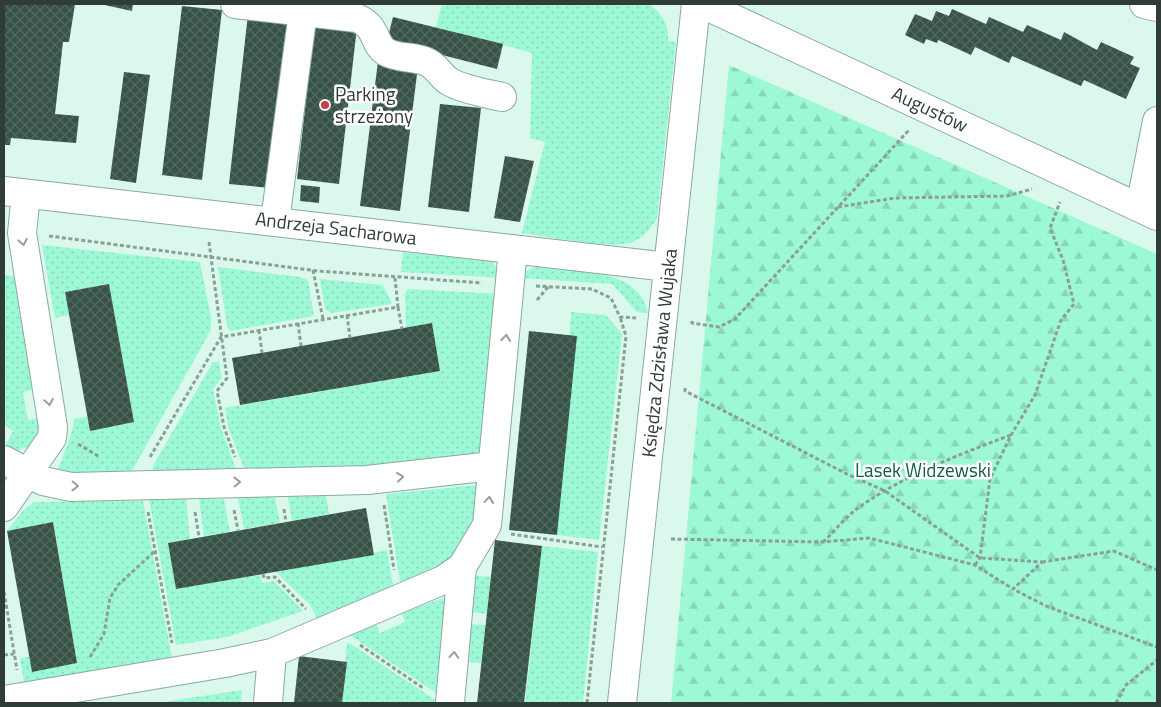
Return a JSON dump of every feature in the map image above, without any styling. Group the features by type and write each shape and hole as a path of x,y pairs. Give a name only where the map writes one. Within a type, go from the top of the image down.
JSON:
{"street":[{"path":"235,4 357,18 366,22 374,31 382,48 388,53 421,59 430,63 443,77 458,86 502,97"},
{"name":"Księdza Zdzisława Wujaka","path":"622,703 696,4"},
{"name":"Augustów","path":"702,4 1149,212"},
{"path":"1144,4 1157,7"},
{"path":"275,221 303,12"},
{"path":"1149,212 1157,120"},
{"path":"4,507 52,438 53,427 15,192"},
{"name":"Andrzeja Sacharowa","path":"15,192 668,267"},
{"path":"440,698 462,567 487,525 513,249"},
{"path":"4,460 28,475 56,485 72,486 381,479 492,466"},
{"path":"12,698 177,671 272,653 443,580 462,567"},
{"path":"268,703 272,653"}],"path":[{"path":"620,317 719,327 735,319 910,129"},
{"path":"837,208 895,198 1008,196 1038,187"},
{"path":"975,565 980,558 990,479 1011,435 1035,395 1061,320 1074,304 1063,260 1050,228 1063,195"},
{"path":"208,213 210,256 227,378 217,391 224,427 244,482"},
{"path":"22,233 313,270 395,278 592,290 611,298 626,336 602,546 587,703"},
{"path":"313,270 323,319"},
{"path":"395,278 402,329"},
{"path":"177,671 156,550 140,473 221,337 398,307"},
{"path":"347,315 350,338"},
{"path":"298,323 301,346"},
{"path":"691,333 692,323"},
{"path":"259,330 262,353"},
{"path":"686,382 685,391 847,474 885,490 980,558 1042,562 1114,551 1150,569 1157,570"},
{"path":"823,542 852,513 885,490 972,449 1011,435"},
{"path":"383,502 399,599"},
{"path":"194,505 199,537"},
{"path":"487,525 504,534 602,546"},
{"path":"671,539 823,542 868,538 975,565 1013,589 1046,606 1157,647"},
{"path":"90,658 104,634 110,598 118,586 156,550"},
{"path":"1013,589 1042,562"},
{"path":"263,574 264,578 275,576 306,607 318,633"},
{"path":"4,592 14,654 12,698"},
{"path":"353,640 440,698"},
{"path":"4,655 14,654"},
{"path":"1116,703 1126,684 1157,660"}],"green space":[{"path":"442,4 649,4 658,12 666,24 668,41 676,42 657,218 644,235 633,242 612,244 579,242 522,233 545,142 530,138 532,53 436,27"},
{"name":"Lasek Widzewski","path":"729,65 1157,254 1157,703 671,703"},
{"path":"42,245 200,262 211,318 211,330 129,476 56,475 69,440 74,419 87,417 91,430 134,422 109,284 65,292 69,315 55,318"},
{"path":"403,252 491,261 500,271 502,278 401,272"},
{"path":"218,267 300,277 308,280 314,316 230,331 227,326"},
{"path":"535,267 585,271 618,279 632,287 642,298 648,313 637,312 612,284 521,278 527,271"},
{"path":"4,275 18,277 36,389 23,392 28,420 41,417 40,435 35,445 12,452 4,448 13,431 4,425"},
{"path":"320,279 383,285 392,304 331,313 325,309"},
{"path":"407,289 501,294 487,441 476,456 459,464 246,473 228,427 225,408 440,371 432,324 406,328 405,295"},
{"path":"571,312 606,315 622,334 599,540 557,535"},
{"path":"213,362 219,362 222,378 213,389 221,428 237,472 151,475 154,464"},
{"path":"479,485 475,516 445,567 401,588 386,494"},
{"path":"326,496 329,514 292,521 288,497"},
{"path":"275,497 280,523 244,529 238,498"},
{"path":"149,499 186,499 190,539 168,543 176,589 260,574 262,583 274,581 303,611 227,637 176,645"},
{"path":"199,499 224,499 230,532 204,536"},
{"path":"143,501 173,664 25,688 20,658 29,657 32,671 77,663 53,523 7,531 23,511 34,502"},
{"path":"542,546 598,552 583,703 525,703"},
{"path":"387,550 394,592 318,622 311,606 276,572"},
{"path":"476,576 491,577 487,614 472,612"},
{"path":"449,596 442,697 350,635 376,624 380,633 405,622 402,613"},
{"path":"471,624 486,625 481,663 468,662"},
{"path":"347,643 351,644 440,703 342,703"},
{"path":"242,690 241,703 157,703"}],"building":[{"path":"4,4 75,4 69,42 63,42 55,114 79,116 76,143 11,138 10,145 4,145"},
{"path":"100,4 133,4 132,11"},
{"path":"182,6 222,10 202,180 162,175"},
{"path":"952,9 986,24 989,17 1023,32 1027,25 1061,40 1064,32 1097,50 1101,42 1134,57 1130,64 1140,68 1126,99 1084,80 1081,86 1012,56 1009,63 975,47 971,55 938,40 937,43 926,39 924,44 905,35 915,14 932,21 936,11 949,16"},
{"path":"248,14 290,19 271,188 229,184"},
{"path":"393,17 503,44 497,69 387,41"},
{"path":"315,21 357,27 339,184 297,179"},
{"path":"378,61 418,66 400,211 360,206"},
{"path":"124,72 150,75 136,183 110,179"},
{"path":"440,104 481,108 469,212 428,207"},
{"path":"505,156 534,161 520,222 494,218"},
{"path":"301,185 320,187 319,203 300,201"},
{"path":"109,284 134,422 90,431 65,292"},
{"path":"432,323 440,371 240,405 232,358"},
{"path":"529,331 577,336 557,535 509,530"},
{"path":"366,508 374,555 176,589 168,543"},
{"path":"53,522 77,663 32,672 7,531"},
{"path":"495,540 542,546 524,703 477,703"},
{"path":"299,656 347,662 342,703 294,703"}],"place":[{"name":"Parking strzeżony","path":"325,105"}]}
